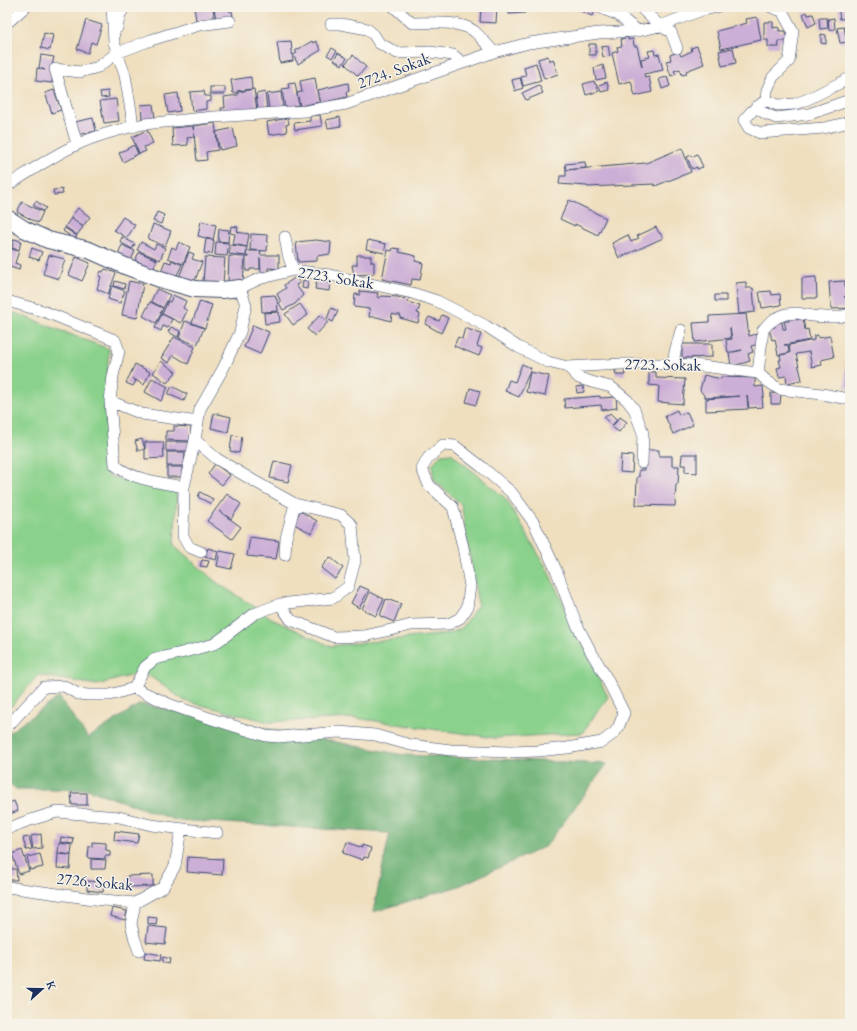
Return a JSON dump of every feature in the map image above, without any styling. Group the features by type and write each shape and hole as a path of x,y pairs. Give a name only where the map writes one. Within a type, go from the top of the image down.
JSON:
{"street":[{"path":"7,23 25,7"},
{"path":"112,7 114,42 125,75 133,127"},
{"path":"114,42 120,14 125,7"},
{"path":"394,7 412,23 458,24 472,30 494,52"},
{"path":"640,7 660,26 671,32 677,48"},
{"name":"2724. Sokak","path":"7,186 55,155 77,144 144,124 214,117 306,112 346,104 494,52 529,43 660,26 702,10 717,7"},
{"path":"771,7 782,11 793,32 789,61 773,77 767,90 766,100 756,107 744,120 749,128 760,132 824,128 850,122"},
{"path":"603,9 618,15 638,30"},
{"path":"77,144 55,69 80,72 98,67 117,53 152,40 200,25 230,21"},
{"path":"331,24 341,24 367,30 374,35 379,43 397,53 430,52 453,54 462,63"},
{"path":"766,100 777,105 795,104 850,78"},
{"path":"756,107 766,114 776,118 809,114 850,100"},
{"name":"2723. Sokak","path":"7,218 24,229 48,240 89,250 160,279 195,289 222,290 240,288 260,279 293,270 330,275 401,290 437,301 486,326 518,347 548,362 568,368 621,364 673,364 694,365 758,373"},
{"path":"285,237 293,270"},
{"path":"201,552 189,547 183,536 184,487 195,440 200,409 224,367 240,332 246,304 240,288"},
{"path":"7,301 43,311 114,340 119,351 113,376 110,401 115,465 120,470 146,480 184,487"},
{"path":"850,314 839,317 824,317 797,313 786,314 776,318 763,330 758,373 779,389 850,398"},
{"path":"673,364 681,330"},
{"name":"2723. Sokak","path":"568,368 579,378 611,387 627,400 634,410 643,433 642,464"},
{"path":"110,401 142,414 198,422"},
{"path":"134,688 145,667 154,659 214,644 254,614 280,604 333,598 348,587 355,561 352,525 341,515 295,504 217,459 195,440"},
{"path":"7,727 44,688 64,686 78,694 96,695 110,695 134,688 171,705 266,736 278,737 339,732 375,735 410,745 451,750 510,752 538,751 602,742 614,733 624,713 576,623 556,572 534,523 512,493 455,446 443,446 428,458 422,469 429,485 453,507 455,514 470,586 467,608 460,618 449,624 411,625 364,636 334,637 291,620 280,604"},
{"path":"285,555 286,538 295,504"},
{"path":"7,830 27,821 57,812 119,817 151,825 217,833"},
{"name":"2726. Sokak","path":"7,887 135,904 163,887 175,866 181,829"},
{"path":"135,904 131,924 139,951"}],"green space":[{"path":"7,310 109,349 105,410 108,476 177,492 174,545 216,582 276,621 330,646 446,634 462,628 478,605 461,504 434,480 432,465 441,454 451,453 506,499 546,567 608,697 582,733 495,738 355,718 269,722 185,701 144,672 97,685 38,675 7,711"},
{"path":"59,697 88,738 140,704 403,755 607,764 546,846 459,886 373,912 390,833 175,820 87,789 16,789 7,781 7,734"}],"building":[{"path":"194,7 213,7 214,18 196,20"},
{"path":"214,7 229,7 229,11 232,11 233,17 216,19"},
{"path":"481,7 497,7 496,23 480,22"},
{"path":"508,7 525,7 525,13 509,14"},
{"path":"576,7 596,7 599,9 598,12 595,11 592,16 576,9"},
{"path":"838,7 849,7 850,18 840,19"},
{"path":"807,12 808,15 813,14 816,23 808,27 803,14"},
{"path":"757,17 761,40 721,49 717,31 747,23 746,19"},
{"path":"819,18 827,18 828,28 820,29"},
{"path":"834,18 835,29 829,30 828,19"},
{"path":"86,20 102,25 96,44 91,42 88,53 77,49"},
{"path":"764,22 773,22 773,28 779,27 779,31 786,31 787,41 778,41 779,47 768,47 768,40 764,40"},
{"path":"844,27 847,42 840,43 837,28"},
{"path":"44,33 53,35 50,50 41,48"},
{"path":"821,34 826,35 826,44 821,43"},
{"path":"628,37 628,40 633,39 634,46 637,46 642,67 641,59 650,57 648,51 654,50 655,55 659,54 663,70 644,74 645,78 649,77 652,92 635,96 631,81 619,84 612,53 618,51 617,47 622,46 621,39"},
{"path":"291,41 293,61 280,63 277,42"},
{"path":"312,41 313,43 316,41 321,50 298,64 293,55 297,53 295,51"},
{"path":"589,44 596,44 596,55 589,55"},
{"path":"608,46 610,56 603,57 601,47"},
{"path":"697,46 704,64 686,71 687,74 682,75 680,69 674,71 676,74 671,76 666,61 671,60 670,55 679,52 681,56 692,51 691,48"},
{"path":"332,48 337,51 332,58 327,55"},
{"path":"733,48 736,63 722,66 719,51"},
{"path":"338,53 347,58 342,65 334,60"},
{"path":"41,55 54,57 51,70 53,71 52,83 36,81 37,68 45,70 39,68"},
{"path":"353,55 366,67 358,76 345,64"},
{"path":"548,56 549,61 553,59 558,74 544,79 538,59"},
{"path":"536,63 541,81 523,86 521,77 526,76 524,67"},
{"path":"603,65 606,78 596,80 594,68"},
{"path":"251,77 252,89 233,93 231,80"},
{"path":"667,77 670,86 662,89 659,79"},
{"path":"315,78 319,102 300,106 297,93 302,92 300,81"},
{"path":"520,78 523,88 515,91 512,80"},
{"path":"594,81 599,91 586,95 583,84"},
{"path":"607,82 609,90 601,92 599,85"},
{"path":"295,83 299,105 285,108 282,89 289,88 288,84"},
{"path":"348,83 349,91 346,92 347,97 321,103 318,90"},
{"path":"539,85 543,93 526,100 522,93"},
{"path":"210,87 225,87 225,94 210,94"},
{"path":"254,89 257,110 222,114 221,108 225,108 224,97 238,95 238,92"},
{"path":"54,90 61,110 52,113 45,93"},
{"path":"108,91 109,97 101,98 100,92"},
{"path":"204,91 205,96 211,96 211,101 206,102 206,109 192,111 190,92"},
{"path":"265,92 267,109 258,110 256,94"},
{"path":"281,92 283,107 269,109 267,94"},
{"path":"178,93 180,111 168,113 165,95"},
{"path":"116,99 119,121 104,123 100,101"},
{"path":"153,104 155,118 142,119 141,105"},
{"path":"320,115 322,126 295,130 294,123 310,121 310,116"},
{"path":"340,117 341,126 328,128 326,120"},
{"path":"93,118 96,131 78,135 75,122"},
{"path":"288,118 289,124 286,125 287,132 269,135 267,122"},
{"path":"215,123 218,150 206,152 207,160 197,161 193,126"},
{"path":"193,126 194,137 187,138 188,145 173,146 172,128"},
{"path":"233,128 237,146 220,150 216,132"},
{"path":"147,130 153,143 144,147 146,151 139,154 132,137"},
{"path":"134,145 138,154 123,162 119,153"},
{"path":"682,148 691,172 655,186 654,184 588,187 559,184 560,176 566,176 566,170 646,163"},
{"path":"697,154 703,167 692,169 687,157 691,155 692,157"},
{"path":"585,162 586,168 566,170 565,164"},
{"path":"62,189 63,194 54,195 53,190"},
{"path":"569,200 606,218 598,235 575,224 575,226 560,219"},
{"path":"36,201 46,208 43,211 33,205"},
{"path":"22,202 43,212 38,223 17,212"},
{"path":"78,208 90,217 83,226 71,217"},
{"path":"157,212 164,215 161,224 153,221"},
{"path":"123,217 135,225 127,238 114,230"},
{"path":"71,218 83,227 77,235 65,227"},
{"path":"201,221 216,225 213,240 198,236"},
{"path":"153,224 171,231 165,246 148,239"},
{"path":"231,226 238,227 237,232 249,234 247,247 233,244 235,234 230,233"},
{"path":"656,227 663,238 619,258 612,243 628,235 631,242 639,238 637,236"},
{"path":"65,228 77,236 73,242 67,239 69,235 63,231"},
{"path":"219,229 229,230 228,242 218,241"},
{"path":"251,234 268,235 267,251 250,250"},
{"path":"122,237 135,244 132,249 120,242"},
{"path":"14,239 21,241 19,250 12,248"},
{"path":"206,239 214,240 212,254 204,253"},
{"path":"316,240 331,242 330,254 317,256 317,261 298,262 296,242"},
{"path":"368,240 386,244 384,253 366,249"},
{"path":"141,242 154,249 156,244 165,248 160,260 137,250"},
{"path":"179,242 190,247 183,264 168,258 172,247 176,249"},
{"path":"216,242 229,243 227,256 215,255"},
{"path":"122,245 135,251 130,263 117,256"},
{"path":"231,245 247,247 246,256 229,254"},
{"path":"32,248 42,252 39,260 29,257"},
{"path":"393,248 400,249 399,252 416,256 415,261 423,263 420,280 412,279 411,285 382,279 388,250 392,251"},
{"path":"11,249 19,251 15,263 20,265 19,270 7,266"},
{"path":"247,251 261,251 260,255 279,255 279,269 268,268 268,272 261,272 260,258 260,269 250,269 250,271 246,271 246,257 249,257 246,256"},
{"path":"139,252 157,260 151,273 133,265"},
{"path":"189,252 194,254 192,259 202,262 194,283 179,277"},
{"path":"49,255 65,259 59,279 43,274"},
{"path":"357,255 371,256 371,262 374,262 374,274 354,275 352,265 357,265"},
{"path":"229,256 245,257 243,283 228,282"},
{"path":"76,257 90,263 82,281 69,275"},
{"path":"205,257 225,258 223,283 203,282"},
{"path":"172,260 182,265 176,277 160,274 165,261 171,263"},
{"path":"105,269 116,273 108,294 97,289 101,277 99,276 101,271 103,272"},
{"path":"296,277 300,283 296,285 303,295 295,304 283,310 279,303 281,302 277,294 286,288 284,285"},
{"path":"816,277 817,298 802,298 802,278"},
{"path":"303,280 308,281 307,289 302,288"},
{"path":"317,280 330,283 329,291 315,289"},
{"path":"115,281 125,284 124,289 114,286"},
{"path":"129,281 143,284 137,318 122,315"},
{"path":"845,281 845,286 848,286 849,296 844,297 850,297 850,308 831,309 829,282"},
{"path":"746,282 746,288 753,288 755,312 739,314 736,283"},
{"path":"112,286 125,291 120,303 108,299"},
{"path":"157,289 170,295 163,308 151,301"},
{"path":"360,291 378,293 377,297 379,298 382,296 404,299 405,296 409,298 408,302 420,306 417,313 420,314 418,323 400,318 401,315 392,314 391,321 377,317 369,317 370,309 354,307 355,294 360,295"},
{"path":"771,291 772,295 780,294 781,305 762,308 759,292"},
{"path":"173,295 186,301 183,308 187,311 181,323 162,314 168,301 170,302"},
{"path":"275,295 277,299 278,311 262,312 261,296"},
{"path":"715,295 726,295 726,301 715,301"},
{"path":"200,301 212,305 205,328 192,323"},
{"path":"150,302 163,308 156,323 143,316"},
{"path":"300,304 308,315 293,325 285,314"},
{"path":"331,308 338,311 333,322 327,319"},
{"path":"279,312 280,322 265,324 264,313"},
{"path":"162,314 172,319 168,328 163,326 161,331 155,328"},
{"path":"746,314 749,336 757,334 759,344 751,346 753,352 748,354 750,361 731,366 729,353 742,350 728,353 726,340 732,339 730,328 731,338 695,342 693,323 709,322 709,316"},
{"path":"320,315 328,322 315,336 307,329"},
{"path":"442,315 448,318 441,333 425,324 429,317 439,321"},
{"path":"796,318 796,320 803,318 805,330 808,329 810,340 784,345 788,345 789,353 778,355 775,339 772,340 769,328 775,327 774,323 782,322 783,329 786,329 784,321 789,321 789,319"},
{"path":"185,321 204,328 197,345 179,338"},
{"path":"253,325 269,332 260,354 244,347"},
{"path":"171,327 180,331 178,337 168,332"},
{"path":"465,328 481,334 477,346 482,348 479,356 454,346 458,337 462,339"},
{"path":"818,335 818,338 830,336 834,357 821,360 822,365 812,367 809,352 796,354 802,380 787,383 786,376 779,377 777,368 781,367 779,360 781,360 780,355 790,353 789,345 814,340 814,336"},
{"path":"174,337 195,347 188,364 173,355 169,363 161,358"},
{"path":"682,344 712,344 712,357 682,358"},
{"path":"846,353 850,353 850,388 845,387"},
{"path":"161,361 176,372 167,383 153,373"},
{"path":"135,364 150,372 144,385 132,378 136,381 133,386 126,383"},
{"path":"522,364 531,368 519,397 505,391 509,380 515,382"},
{"path":"624,369 625,375 616,375 615,370"},
{"path":"530,372 549,376 545,396 526,392"},
{"path":"649,372 656,372 656,378 685,379 683,404 658,402 659,386 649,385"},
{"path":"704,375 721,379 721,377 755,378 755,387 763,386 763,407 749,408 747,395 748,409 706,411 706,399 740,396 706,398 700,390"},
{"path":"152,378 168,387 161,401 145,392"},
{"path":"172,386 187,394 184,401 168,394"},
{"path":"583,386 584,392 577,393 576,387"},
{"path":"470,388 480,391 476,405 466,402"},
{"path":"771,393 781,394 780,404 771,404"},
{"path":"600,396 600,398 616,397 617,408 602,410 601,405 565,408 564,399"},
{"path":"677,410 679,415 687,412 693,425 673,434 665,416"},
{"path":"214,413 231,417 228,432 211,428"},
{"path":"610,413 617,420 612,425 604,418"},
{"path":"620,417 627,422 619,432 612,427"},
{"path":"174,426 191,427 190,441 166,440 166,431 174,431"},
{"path":"232,435 242,437 239,453 230,451"},
{"path":"142,439 145,449 138,451 135,441"},
{"path":"145,442 163,442 164,458 145,459"},
{"path":"166,442 190,442 190,451 166,451"},
{"path":"646,450 659,450 659,456 672,456 672,466 679,466 675,506 636,505 637,477 639,477 639,470 645,470"},
{"path":"167,452 185,452 184,466 167,466"},
{"path":"682,454 697,454 697,473 685,472 685,465 681,465"},
{"path":"621,455 633,456 632,473 620,472"},
{"path":"274,461 292,465 288,482 270,478"},
{"path":"215,464 230,475 222,485 208,474"},
{"path":"167,467 182,467 182,477 167,477"},
{"path":"200,492 213,499 211,504 198,497"},
{"path":"227,494 241,504 231,519 219,511 241,527 232,539 207,521"},
{"path":"300,511 317,521 311,533 294,524"},
{"path":"250,537 279,541 276,559 247,556"},
{"path":"208,548 218,551 216,560 205,557"},
{"path":"220,551 235,554 231,569 217,566"},
{"path":"330,557 343,568 335,579 321,568"},
{"path":"202,560 209,561 207,567 200,566"},
{"path":"360,586 369,590 359,608 351,603"},
{"path":"370,592 384,599 376,616 362,609"},
{"path":"386,599 401,604 394,622 380,616"},
{"path":"71,793 87,793 87,805 72,805"},
{"path":"14,801 18,811 7,815 7,804"},
{"path":"115,831 139,834 137,843 114,840"},
{"path":"41,834 42,848 33,849 31,836"},
{"path":"29,837 32,849 26,850 23,838"},
{"path":"61,837 74,839 73,844 60,842"},
{"path":"92,842 106,843 106,850 110,851 110,856 105,856 105,859 88,858 89,846 92,847"},
{"path":"347,842 362,848 362,845 371,848 368,858 364,857 363,860 343,853"},
{"path":"59,843 72,845 71,855 58,853"},
{"path":"22,850 29,871 19,874 12,854"},
{"path":"40,854 43,867 30,870 27,857"},
{"path":"58,854 71,855 70,869 57,868"},
{"path":"188,857 223,859 222,875 187,872"},
{"path":"91,859 106,860 105,869 91,869"},
{"path":"7,869 16,869 17,880 7,880"},
{"path":"153,875 153,886 127,887 127,876"},
{"path":"87,881 104,882 103,892 87,890"},
{"path":"112,908 127,911 125,920 110,916"},
{"path":"148,917 157,918 156,925 148,924"},
{"path":"148,926 167,928 165,944 146,942"},
{"path":"145,952 161,955 160,961 144,959"},
{"path":"163,957 170,959 169,964 162,962"}]}
